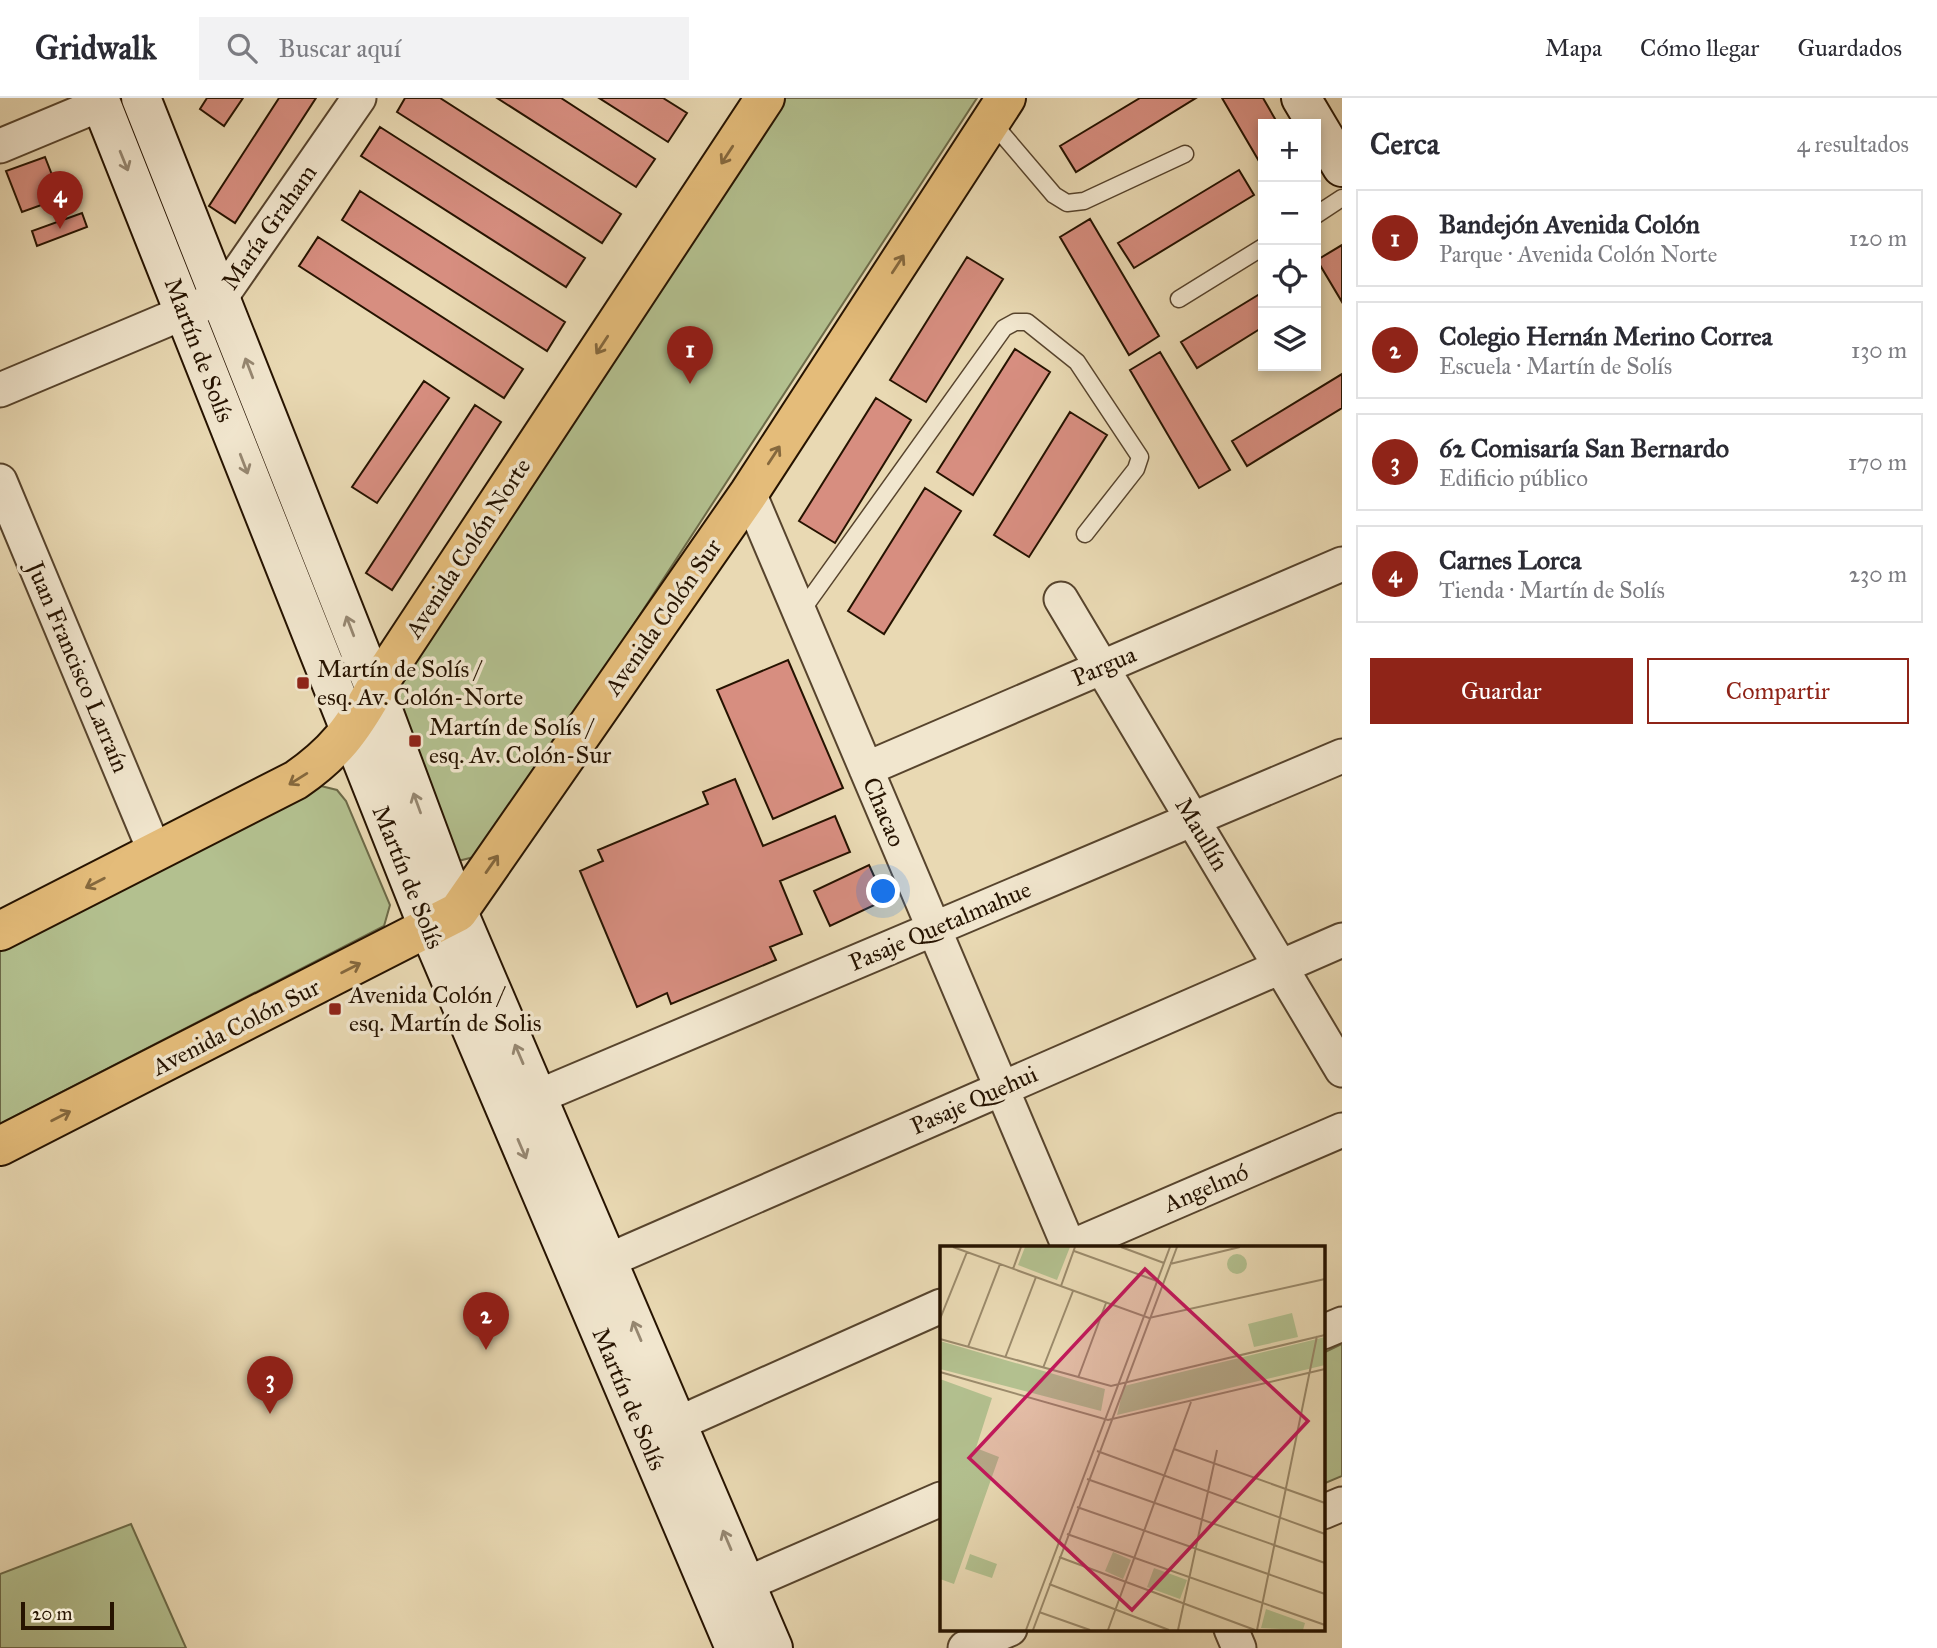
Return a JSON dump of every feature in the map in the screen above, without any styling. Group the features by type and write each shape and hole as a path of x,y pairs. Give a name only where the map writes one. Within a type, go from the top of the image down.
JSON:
{"main road":[{"name":"Avenida Colón Norte","path":"0,931 296,780 317,766 349,734 374,689 765,98"},
{"name":"Avenida Colón Sur","path":"0,1146 443,921 749,493 998,109"}],"street":[{"name":"Martín de Solís","path":"141,98 374,689 443,921 735,1648"},
{"name":"María Graham","path":"0,390 221,297 359,98"},
{"path":"1301,98 1342,167"},
{"name":"Martín de Solís","path":"100,101 349,734 443,921 537,1097 774,1648"},
{"path":"0,146 100,101"},
{"name":"Juan Francisco Larraín","path":"0,481 155,852"},
{"name":"Chacao","path":"749,493 1070,1246"},
{"name":"Pargua","path":"866,769 1342,564"},
{"name":"Maullín","path":"1061,599 1342,1070"},
{"name":"Pasaje Quetalmahue","path":"537,1097 1342,756"},
{"name":"Pasaje Quehui","path":"607,1261 1342,940"},
{"name":"Angelmó","path":"1072,1246 1342,1130"},
{"path":"677,1424 940,1306"},
{"path":"1324,1332 1342,1324"},
{"path":"746,1584 940,1499"},
{"path":"1324,1512 1342,1504"},
{"path":"965,1648 1008,1630"},
{"path":"1231,1630 1239,1648"}],"lane":[{"path":"998,109 1054,195 1068,203 1084,201 1185,154"},
{"path":"1321,212 1342,198"},
{"path":"1179,299 1258,250"},
{"path":"800,613 1004,328 1015,322 1027,322 1077,362 1140,457 1136,469 1085,534"}],"green space":[{"path":"778,98 977,98 497,834 474,857 458,861 391,717 396,679"},
{"path":"321,786 337,790 346,801 390,905 384,926 0,1124 0,948"},
{"path":"1342,1344 1342,1476 1324,1484 1324,1353"},
{"path":"131,1524 186,1648 0,1648 0,1574"}],"building":[{"path":"207,98 243,98 224,126 200,109"},
{"path":"279,98 316,98 235,223 209,206"},
{"path":"405,98 440,98 621,214 602,243 397,112"},
{"path":"497,98 561,98 655,159 636,187"},
{"path":"599,98 663,98 687,113 668,142"},
{"path":"1140,98 1196,98 1076,172 1060,146"},
{"path":"1222,98 1263,98 1275,119 1258,119 1258,159"},
{"path":"380,127 585,258 566,287 361,156"},
{"path":"45,157 61,198 22,212 6,171"},
{"path":"1239,170 1254,195 1134,268 1118,243"},
{"path":"360,191 565,322 547,351 342,220"},
{"path":"82,213 87,227 37,246 32,231"},
{"path":"1090,219 1159,336 1129,355 1060,237"},
{"path":"318,237 523,369 504,398 299,266"},
{"path":"1342,245 1342,302 1321,267 1321,258"},
{"path":"967,257 1003,279 926,402 890,380"},
{"path":"1258,295 1258,330 1197,368 1181,342"},
{"path":"1015,349 1050,372 973,495 937,472"},
{"path":"1160,352 1230,470 1199,488 1130,370"},
{"path":"1342,374 1342,408 1247,466 1232,441"},
{"path":"424,381 449,398 377,503 352,487"},
{"path":"876,398 911,420 835,543 799,521"},
{"path":"475,405 501,422 392,590 366,573"},
{"path":"1070,412 1107,435 1029,557 994,535"},
{"path":"925,488 961,511 884,634 848,611"},
{"path":"788,660 843,788 773,819 717,690"},
{"path":"735,779 763,846 835,816 850,852 780,881 802,934 770,947 776,960 671,1004 667,993 637,1007 580,871 603,861 598,850 708,804 703,792"},
{"path":"869,865 885,900 830,926 814,891"}],"place":[{"name":"Carnes Lorca","path":"60,229"},
{"name":"Bandejón Avenida Colón","path":"690,384"},
{"name":"Martín de Solís / esq. Av. Colón-Norte","path":"303,683"},
{"name":"Martín de Solís / esq. Av. Colón-Sur","path":"415,741"},
{"name":"Avenida Colón / esq. Martín de Solis","path":"335,1009"},
{"name":"Colegio Hernán Merino Correa","path":"486,1350"},
{"name":"62 Comisaría San Bernardo","path":"270,1414"}]}
